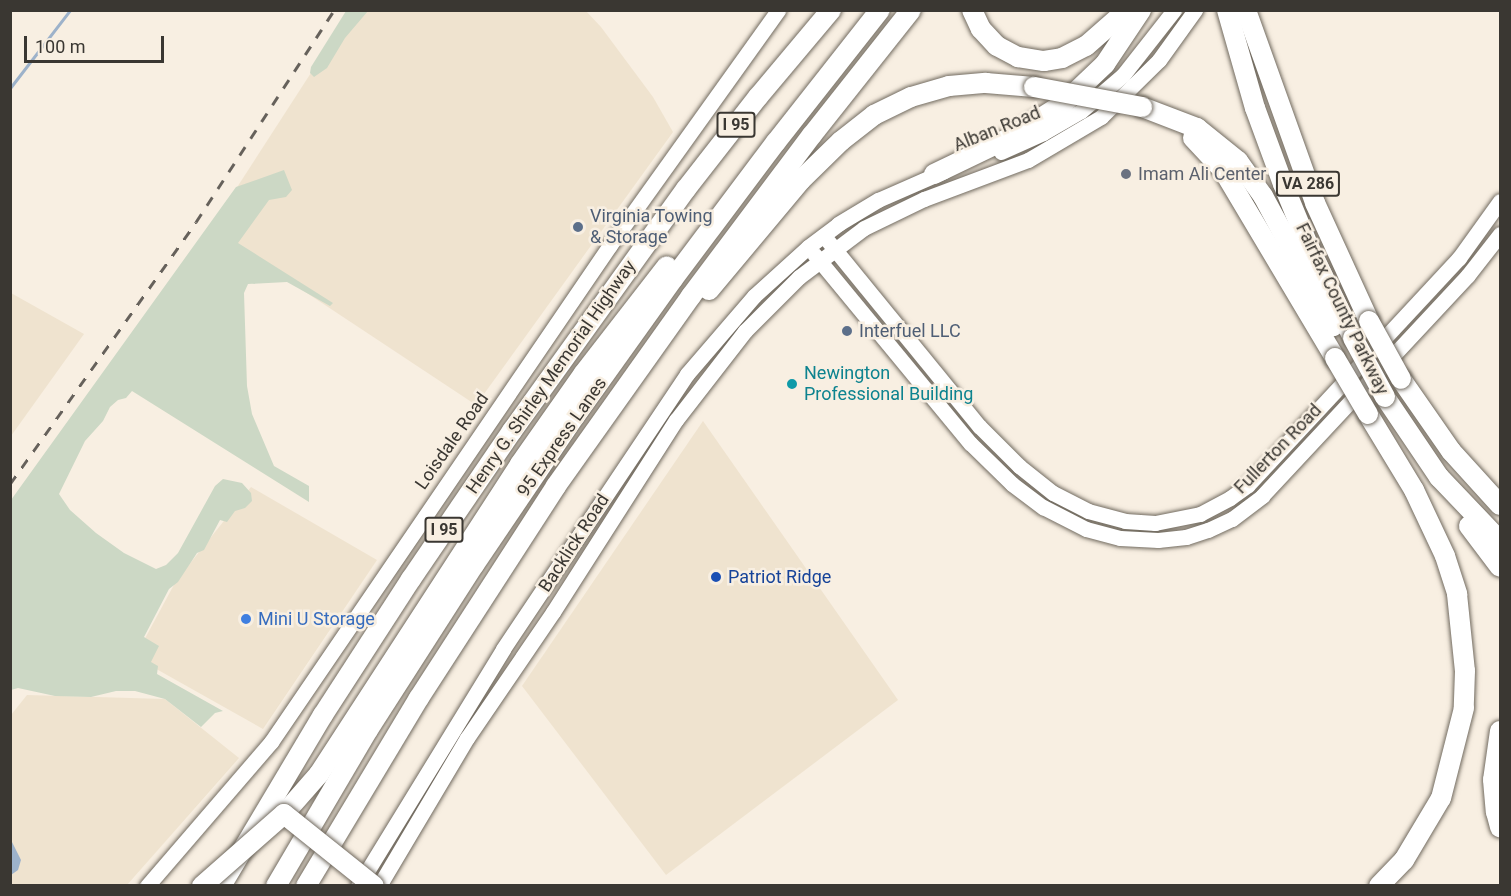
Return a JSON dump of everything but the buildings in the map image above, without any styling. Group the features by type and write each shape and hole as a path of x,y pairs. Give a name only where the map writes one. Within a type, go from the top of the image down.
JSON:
{"highway":[{"path":"788,63 817,10"},
{"name":"Henry G. Shirley Memorial Highway","path":"221,885 323,715 466,496 645,245 758,97 831,10"},
{"name":"95 Express Lanes","path":"276,885 368,729 474,565 673,279 776,142 880,10"},
{"path":"306,885 358,797 556,486 641,365 758,206 911,10"},
{"path":"972,10 981,29 997,46 1018,57 1044,61 1070,55 1086,46 1126,10"},
{"path":"934,174 1024,129 1076,93 1113,54 1142,10"},
{"name":"Fairfax County Parkway","path":"1227,10 1255,108 1345,348 1385,397 1429,463 1462,503 1500,541"},
{"name":"Fairfax County Parkway","path":"1246,10 1315,202 1369,321 1401,379 1450,452 1500,505"},
{"path":"1253,10 1258,43"},
{"path":"641,365 736,260 801,180 863,123 911,97 949,86 986,83 1034,87 1139,110 1184,132 1218,162 1345,348 1368,414 1419,499 1445,556 1457,594 1465,671 1464,708 1441,798 1404,860 1379,885"},
{"path":"202,885 284,814 319,774 457,558 584,373 677,252 776,142"},
{"path":"1429,463 1459,515 1500,567"},
{"path":"1500,731 1492,780 1500,827"},
{"path":"284,814 374,885"}],"main road":[{"name":"Loisdale Road","path":"147,885 272,742 610,245 778,10"},
{"name":"Alban Road","path":"808,247 878,200 934,174 1000,152 1043,133 1081,111 1122,75 1174,10"},
{"name":"Alban Road","path":"835,249 893,213 1028,160 1101,117 1159,60 1195,10"},
{"name":"Fullerton Road","path":"824,235 979,426 1018,466 1053,493 1088,511 1125,521 1167,522 1210,510 1248,485 1459,258 1500,201"},
{"name":"Fullerton Road","path":"808,247 970,443 1012,484 1043,507 1086,530 1120,538 1158,540 1185,537 1214,528 1244,511 1262,496 1472,270 1500,234"},
{"name":"Backlick Road","path":"358,885 503,649 687,374 754,296 808,247"},
{"name":"Backlick Road","path":"379,885 467,738 553,612 675,420 745,331 819,260 835,249"}],"shaded area":[{"path":"351,11 586,11 601,27 653,97 673,132 476,405 210,229"},
{"path":"11,293 84,334 11,436"},
{"name":"Patriot Ridge","path":"703,421 898,700 666,875 522,686"},
{"name":"Mini U Storage","path":"251,487 377,560 263,729 135,657 176,581"},
{"path":"27,695 165,699 239,758 127,885 11,886 11,715"}],"green space":[{"path":"346,11 368,11 345,38 327,68 314,77 310,73 311,67"},
{"path":"284,170 292,190 286,197 269,200 238,243 333,303 330,306 287,282 248,284 244,293 247,386 252,414 274,466 309,486 309,502 132,391 126,398 118,400 110,407 103,421 85,441 59,494 70,510 96,533 124,553 156,569 166,565 178,553 215,486 223,479 242,483 251,493 252,501 245,508 235,511 227,522 220,520 204,550 197,553 178,582 169,589 144,637 159,646 151,662 158,666 157,674 223,711 215,713 201,727 165,699 135,691 116,691 91,697 55,696 18,688 11,690 11,500 236,187"}],"water":[{"path":"11,840 21,860 18,870 11,875"}],"waterway":[{"path":"10,88 70,10"}],"railway":[{"path":"10,484 196,222 334,10"}],"place":[{"name":"Imam Ali Center","path":"1126,174"},
{"name":"Virginia Towing & Storage","path":"578,227"},
{"name":"Interfuel LLC","path":"847,331"},
{"name":"Newington Professional Building","path":"792,384"},
{"name":"Patriot Ridge","path":"716,577"},
{"name":"Mini U Storage","path":"246,619"}]}
